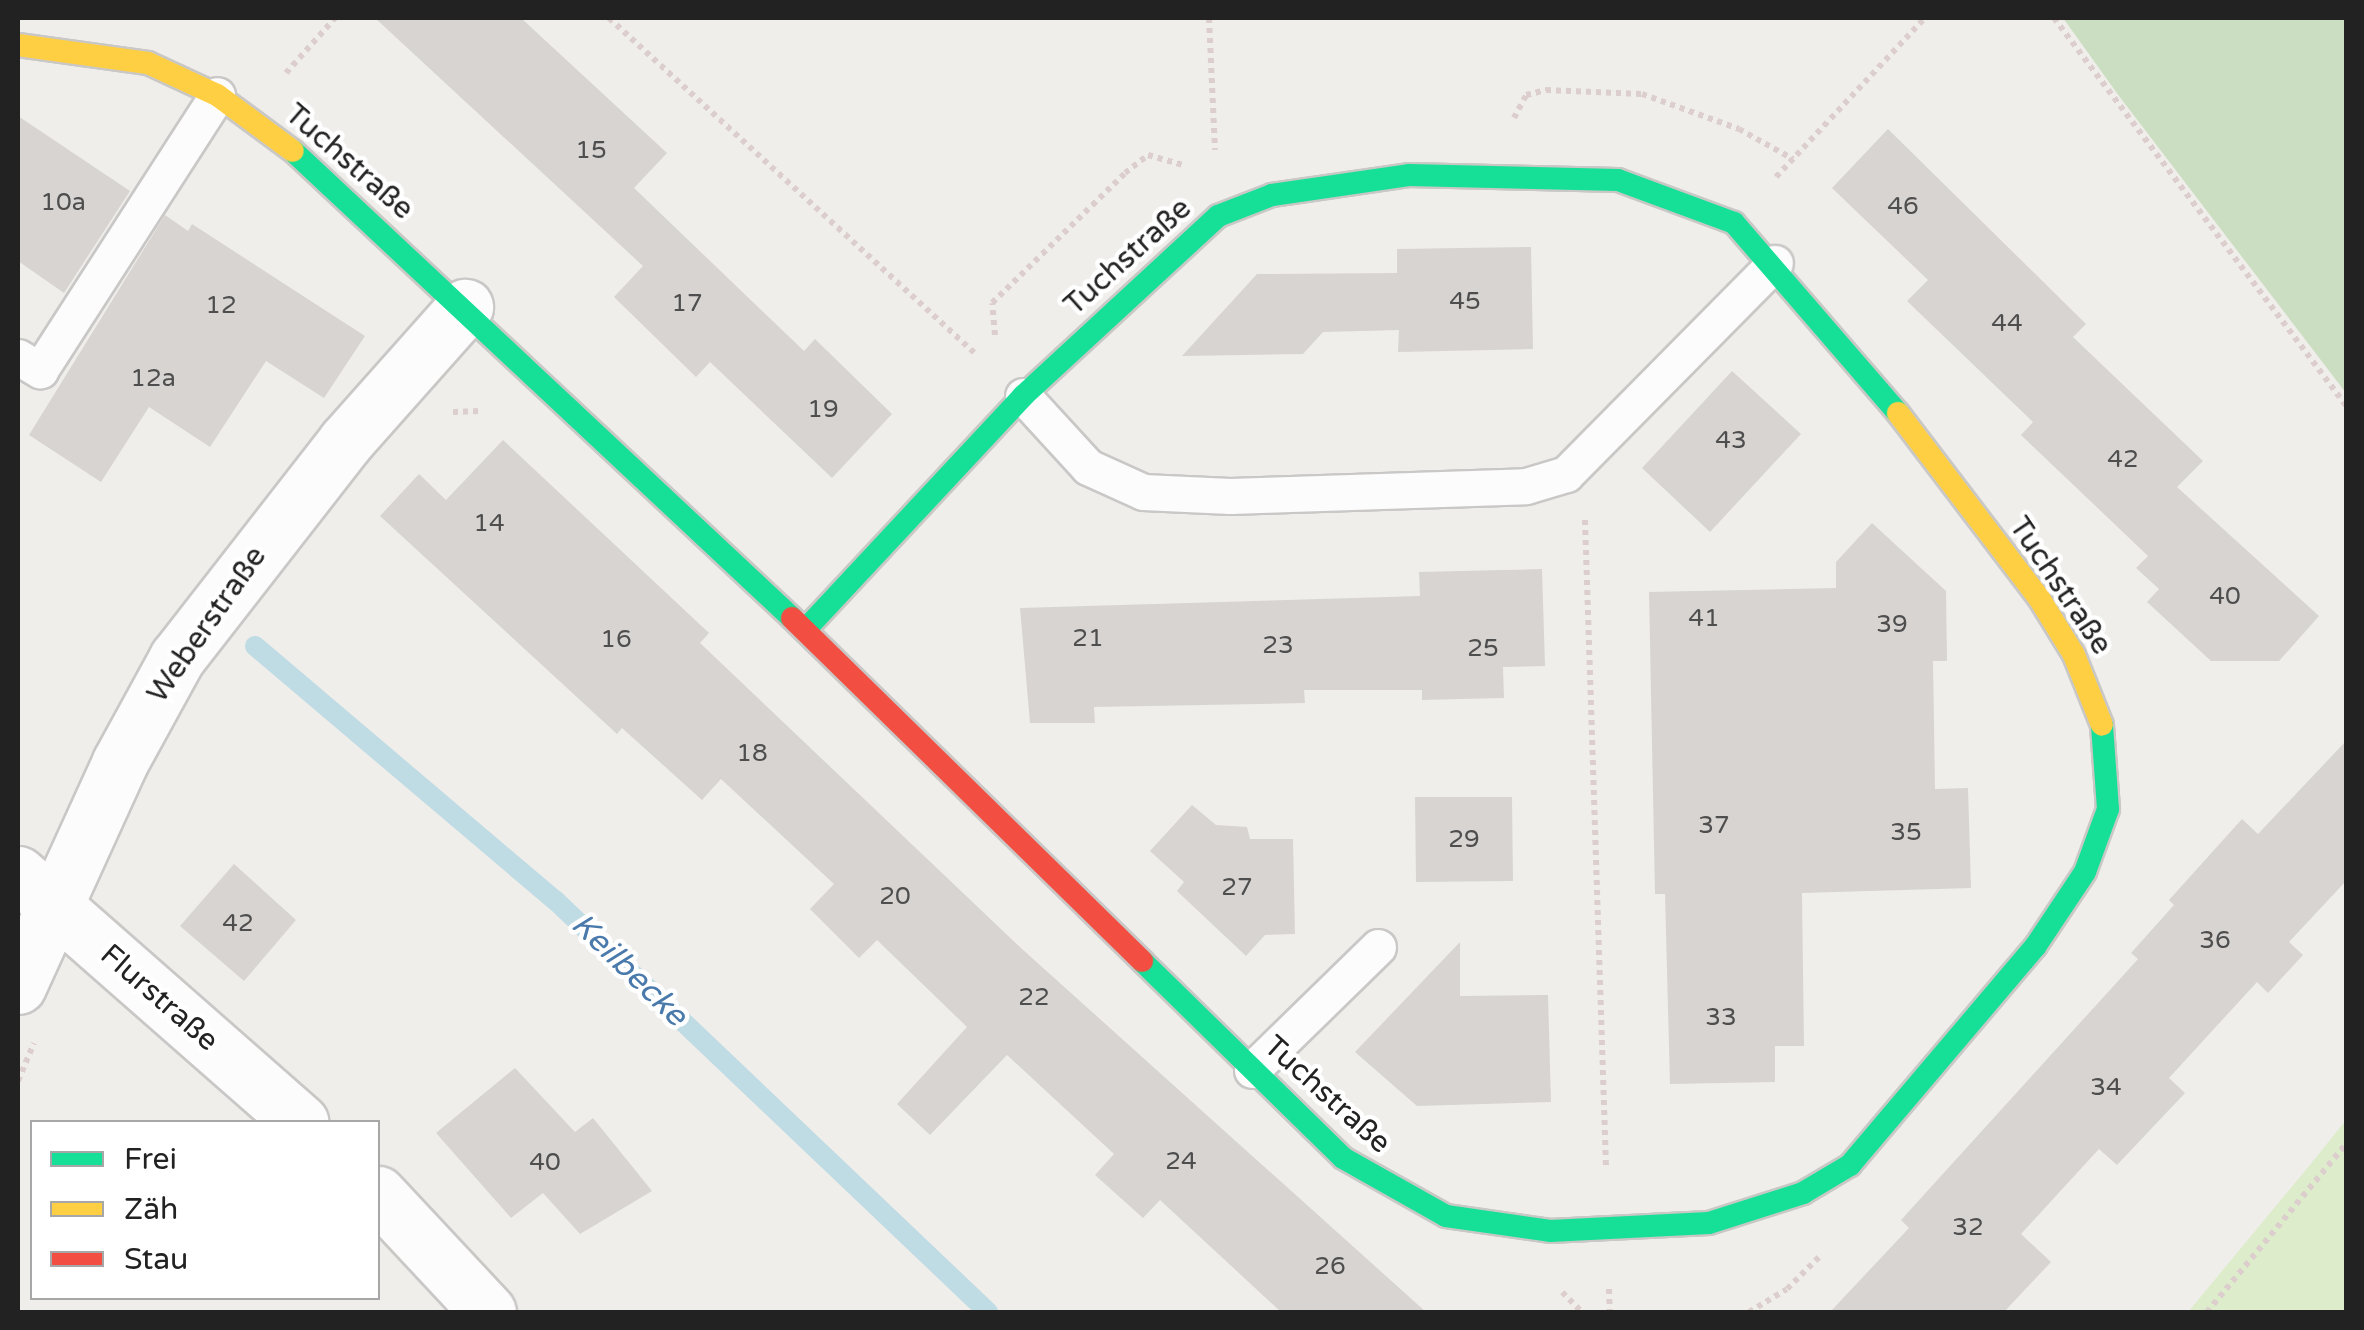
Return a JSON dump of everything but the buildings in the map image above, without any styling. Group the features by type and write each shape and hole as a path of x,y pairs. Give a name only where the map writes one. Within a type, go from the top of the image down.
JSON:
{"street":[{"name":"Tuchstraße","path":"18,45 131,58 217,96 248,115 465,307 805,630 1343,1158 1446,1216 1498,1228 1609,1233 1708,1224 1803,1193 1850,1165 1904,1109 2035,947 2085,872 2108,809 2102,721 2060,631 1858,360 1776,263 1734,223 1687,202 1618,180 1579,176 1390,177 1272,195 1218,216 1023,396 805,630"},
{"name":"Weberstraße","path":"18,986 35,889 177,658 346,442 465,307"},
{"name":"Flurstraße","path":"35,889 298,1120"},
{"path":"380,1196 488,1312"}],"lane":[{"path":"18,357 40,370 217,96"},
{"path":"1023,396 1088,467 1143,492 1526,486 1566,474 1776,263"},
{"path":"1252,1070 1378,948"}],"path":[{"path":"248,115 335,18"},
{"path":"609,18 1023,396"},
{"path":"1209,18 1218,216"},
{"path":"1739,129 1793,159 1925,18"},
{"path":"2054,18 2346,406"},
{"path":"995,371 992,304 1125,173 1148,156 1216,169"},
{"path":"438,414 490,412"},
{"path":"1583,454 1609,1233"},
{"path":"2207,1312 2346,1144"},
{"path":"1749,1312 1787,1289 1831,1241"}],"green space":[{"path":"2063,18 2346,18 2346,393 2119,96"},
{"path":"2346,1120 2346,1312 2188,1312 2309,1166"}],"waterway":[{"name":"Keilbecke","path":"255,646 555,900 988,1312"}],"traffic: fast":[{"path":"293,151 792,618"},
{"path":"805,630 1023,396 1218,216 1272,195 1409,175 1618,180 1734,223 1898,413"},
{"path":"1142,961 1343,1158 1446,1216 1550,1231 1709,1223 1803,1193 1850,1165 2035,947 2085,872 2108,809 2102,725"}],"traffic: slow":[{"path":"18,45 148,63 217,95 293,151"},
{"path":"1898,413 2039,598 2074,655 2102,725"}],"traffic: jam":[{"path":"792,618 1142,961"}]}
